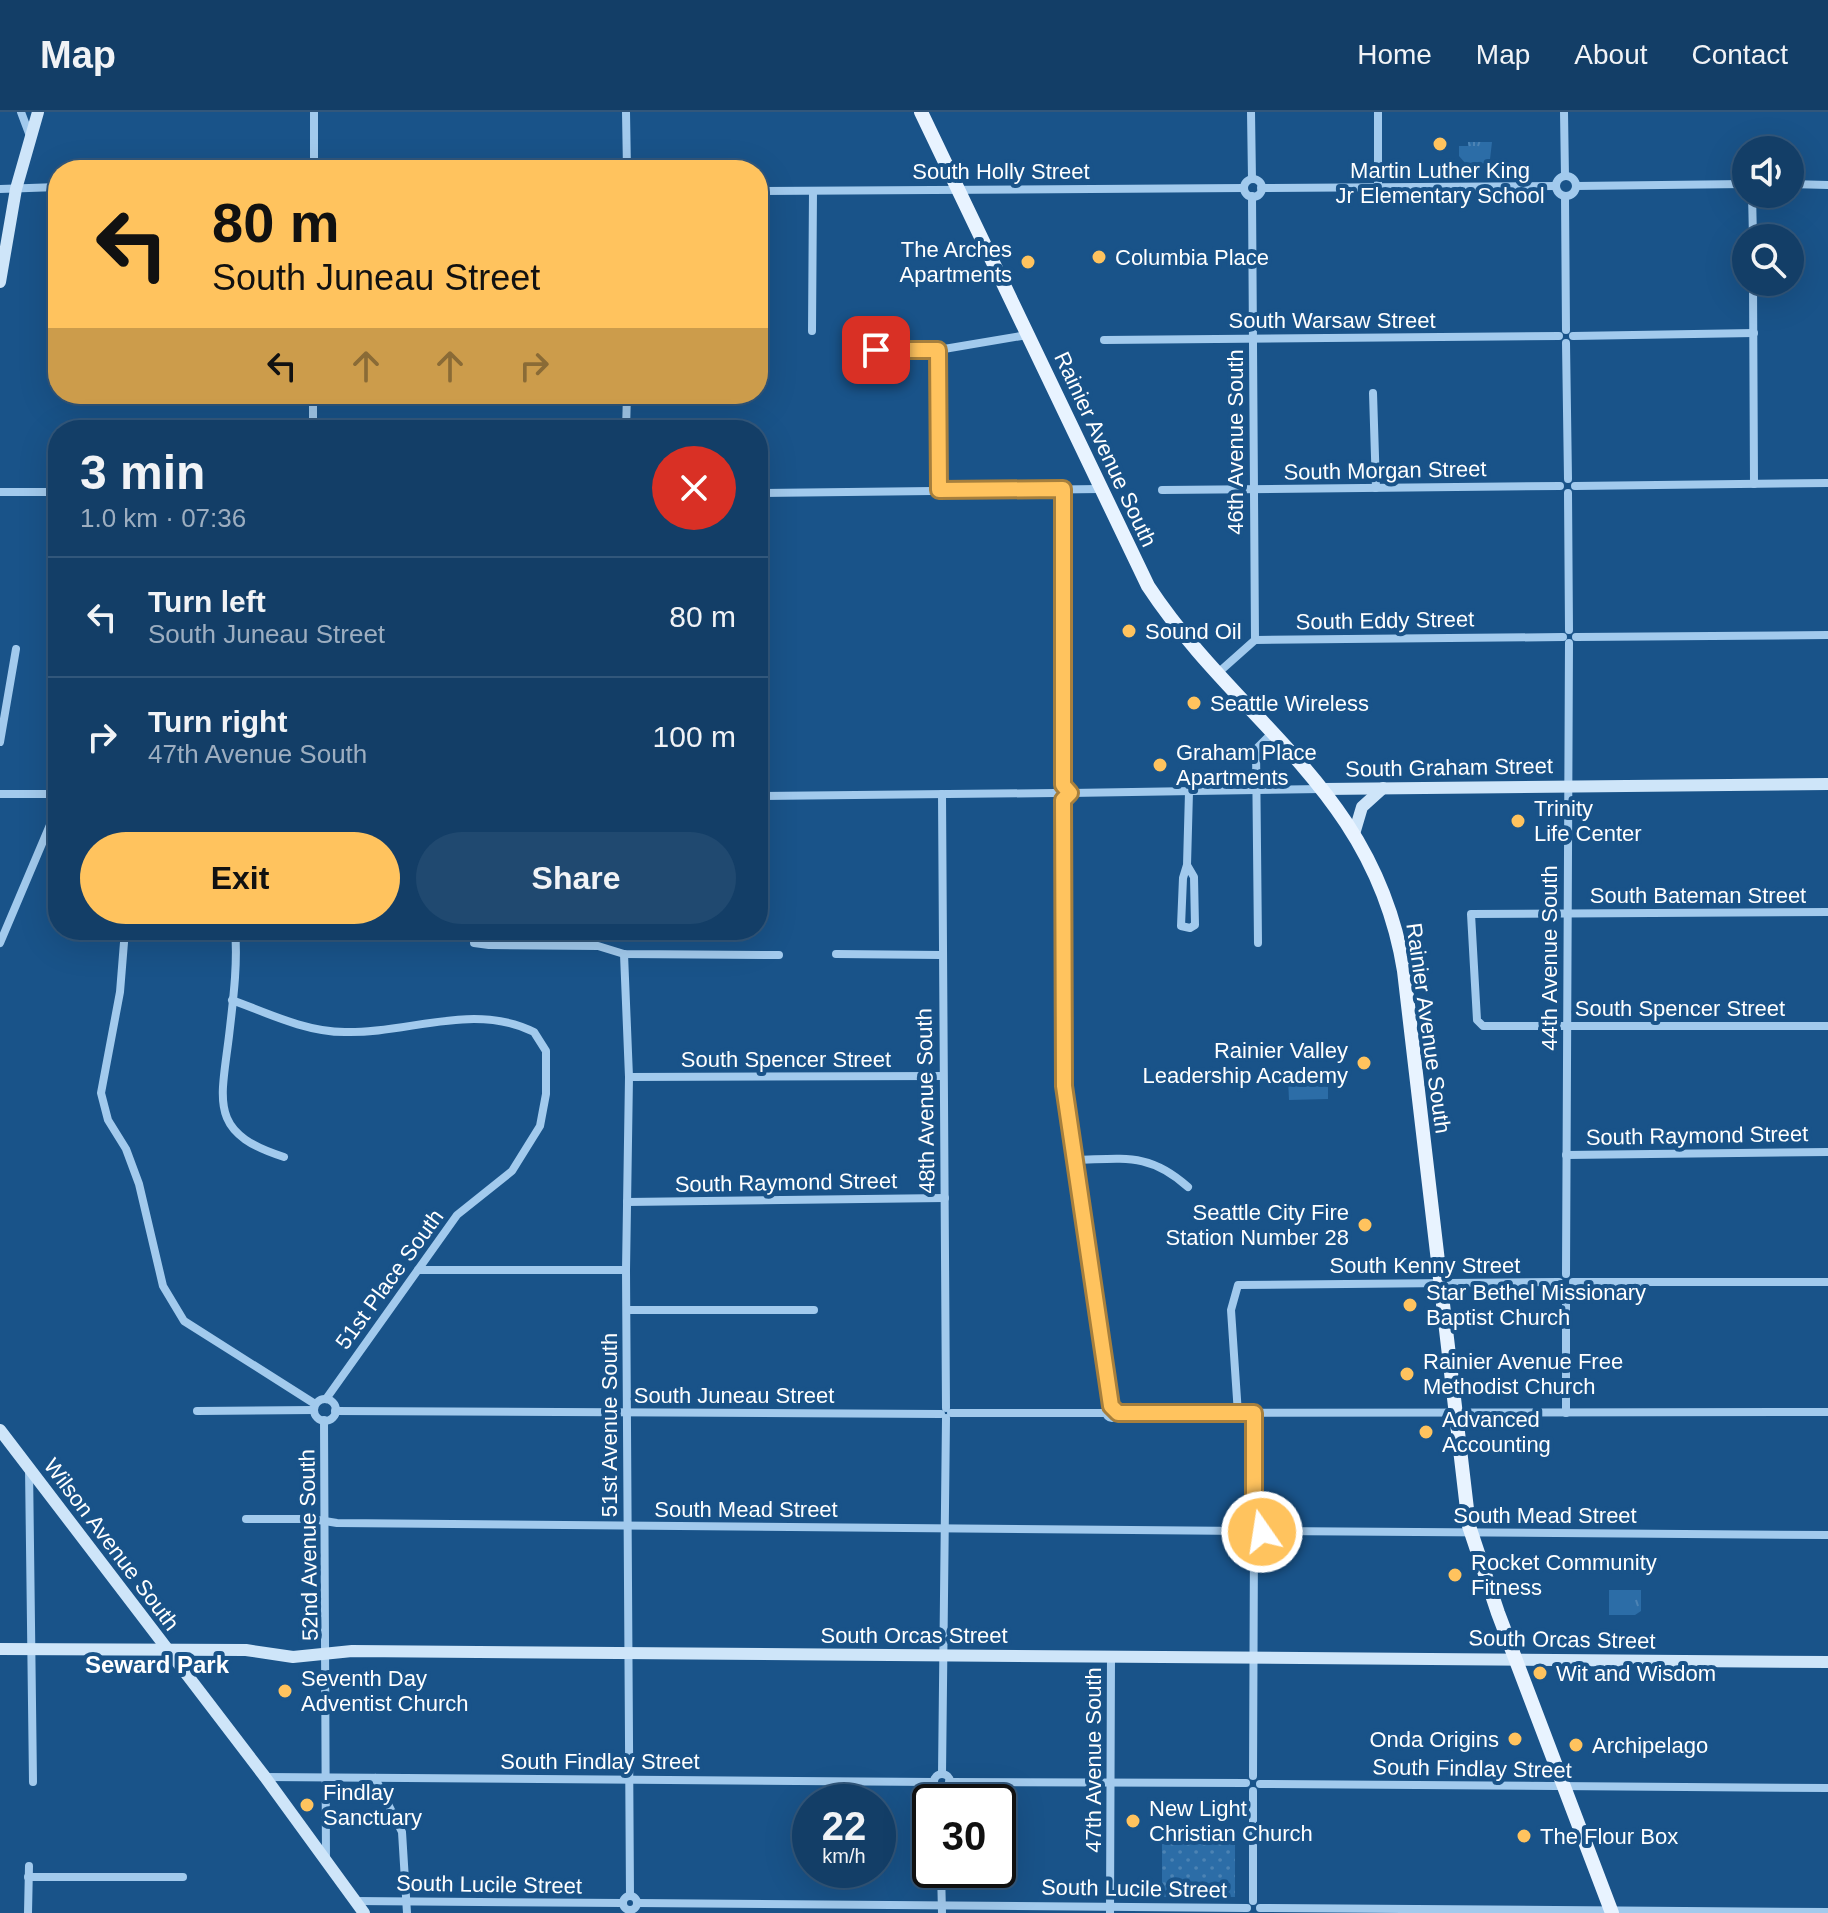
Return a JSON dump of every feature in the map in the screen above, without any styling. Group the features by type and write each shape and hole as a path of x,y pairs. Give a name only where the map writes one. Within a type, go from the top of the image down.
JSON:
{"main road":[{"name":"Rainier Avenue South","path":"921,112 1100,489 1155,596 1323,789 1354,834 1381,884 1400,946 1453,1414 1471,1532 1515,1659 1611,1912"}],"street":[{"path":"21,112 30,136"},
{"path":"0,282 16,189 38,112"},
{"path":"314,112 314,160"},
{"path":"626,112 627,160"},
{"path":"1251,112 1252,179 1244,188 1252,196 1261,188 1556,186 1565,176 1564,112"},
{"path":"1378,112 1378,187"},
{"path":"1565,176 1573,179 1576,186"},
{"path":"1252,179 1260,183 1261,188"},
{"path":"1576,186 1732,184"},
{"path":"1804,184 1828,185"},
{"path":"1556,186 1565,196 1572,193 1576,186"},
{"path":"0,189 48,187"},
{"name":"South Holly Street","path":"768,191 1244,188"},
{"path":"812,331 813,191"},
{"name":"46th Avenue South","path":"1252,196 1255,640"},
{"name":"44th Avenue South","path":"1565,196 1570,486 1566,1284"},
{"path":"1753,296 1754,484"},
{"name":"South Warsaw Street","path":"1104,340 1754,333"},
{"path":"876,350 938,350 1027,335"},
{"path":"938,350 939,490"},
{"path":"1373,393 1376,488"},
{"path":"1570,486 1828,483"},
{"name":"South Morgan Street","path":"1162,490 1570,486"},
{"path":"1063,489 1064,1086 1112,1411"},
{"path":"768,493 1100,489"},
{"path":"0,492 48,492"},
{"name":"South Eddy Street","path":"1255,640 1828,635"},
{"path":"1219,672 1255,640"},
{"path":"0,742 16,649"},
{"path":"1258,943 1256,749 1274,731"},
{"name":"South Graham Street","path":"768,796 1063,795 1568,785 1828,784"},
{"path":"1354,834 1362,807 1383,788"},
{"path":"1187,865 1194,877 1195,925 1190,928 1181,926 1189,792"},
{"path":"0,794 48,794"},
{"name":"48th Avenue South","path":"942,794 946,1413 942,1774"},
{"path":"0,943 48,830"},
{"name":"South Bateman Street","path":"1483,1026 1477,1020 1471,914 1828,912"},
{"path":"124,940 120,992 101,1093 108,1120 126,1149 139,1184 163,1286 184,1321 314,1407 324,1420 335,1411 334,1404 326,1399 314,1407 197,1411"},
{"path":"235,940 232,1000 220,1087 228,1120 239,1136 284,1157"},
{"path":"474,940 474,943 598,946 624,954 779,955"},
{"name":"51st Avenue South","path":"624,954 629,1077 626,1270 630,1900"},
{"path":"836,954 941,955"},
{"name":"51st Place South","path":"232,1000 318,1029 343,1032 431,1021 496,1020 522,1026 541,1039 546,1051 545,1103 540,1126 512,1171 457,1215 326,1399"},
{"name":"South Spencer Street","path":"1483,1026 1828,1026"},
{"name":"South Spencer Street","path":"629,1077 943,1076"},
{"name":"South Raymond Street","path":"1566,1155 1828,1152"},
{"path":"1075,1160 1144,1160 1168,1170 1188,1187"},
{"name":"South Raymond Street","path":"627,1202 945,1198"},
{"path":"418,1270 626,1270"},
{"name":"South Kenny Street","path":"1238,1414 1232,1298 1238,1285 1273,1283 1277,1280 1292,1283 1566,1284 1828,1282"},
{"path":"1566,1284 1566,1413"},
{"path":"627,1310 814,1310"},
{"name":"South Juneau Street","path":"335,1411 1828,1412"},
{"path":"1249,1780 1254,1413"},
{"name":"52nd Avenue South","path":"324,1420 326,1861"},
{"name":"Wilson Avenue South","path":"0,1430 265,1777 364,1913"},
{"path":"29,1467 33,1782"},
{"name":"South Mead Street","path":"246,1519 627,1526 1828,1535"},
{"name":"South Orcas Street","path":"0,1649 246,1650 293,1657 327,1653 628,1653 1828,1662"},
{"name":"47th Avenue South","path":"1110,1909 1111,1656"},
{"path":"936,1784 934,1782 942,1774 949,1782 1249,1780 1257,1787 1253,1909"},
{"name":"South Findlay Street","path":"265,1777 934,1782"},
{"path":"375,1778 402,1832 407,1913"},
{"name":"South Findlay Street","path":"1257,1787 1828,1788"},
{"path":"28,1913 29,1866"},
{"path":"28,1877 183,1877"},
{"path":"941,1888 942,1909"},
{"path":"629,1912 630,1900"},
{"name":"South Lucile Street","path":"355,1901 630,1900 942,1909 1828,1912"}],"green space":[{"path":"1468,142 1492,142 1490,159 1481,165 1466,164 1459,156 1459,146 1468,146"},
{"path":"1328,1078 1328,1099 1289,1100 1288,1079"},
{"path":"1609,1590 1641,1590 1641,1611 1635,1615 1609,1615"},
{"path":"1162,1844 1235,1844 1235,1897 1162,1897"}],"place":[{"name":"Martin Luther King Jr Elementary School","path":"1440,144"},
{"name":"Columbia Place","path":"1099,257"},
{"name":"The Arches Apartments","path":"1028,262"},
{"name":"Sound Oil","path":"1129,631"},
{"name":"Seattle Wireless","path":"1194,703"},
{"name":"Graham Place Apartments","path":"1160,765"},
{"name":"Trinity Life Center","path":"1518,821"},
{"name":"Rainier Valley Leadership Academy","path":"1364,1063"},
{"name":"Seattle City Fire Station Number 28","path":"1365,1225"},
{"name":"Star Bethel Missionary Baptist Church","path":"1410,1305"},
{"name":"Rainier Avenue Free Methodist Church","path":"1407,1374"},
{"name":"Advanced Accounting","path":"1426,1432"},
{"name":"Rocket Community Fitness","path":"1455,1575"},
{"name":"Wit and Wisdom","path":"1540,1673"},
{"name":"Seventh Day Adventist Church","path":"285,1691"},
{"name":"Onda Origins","path":"1515,1739"},
{"name":"Archipelago","path":"1576,1745"},
{"name":"Findlay Sanctuary","path":"307,1805"},
{"name":"New Light Christian Church","path":"1133,1821"},
{"name":"The Flour Box","path":"1524,1836"}],"district":[{"name":"Seward Park","path":"157,1665"}],"route":[{"path":"876,350 938,350 939,490 1063,489 1063,785 1069,788 1070,793 1063,800 1064,1086 1111,1406 1116,1407 1118,1413 1254,1413 1254,1523 1260,1526 1262,1532"}]}
